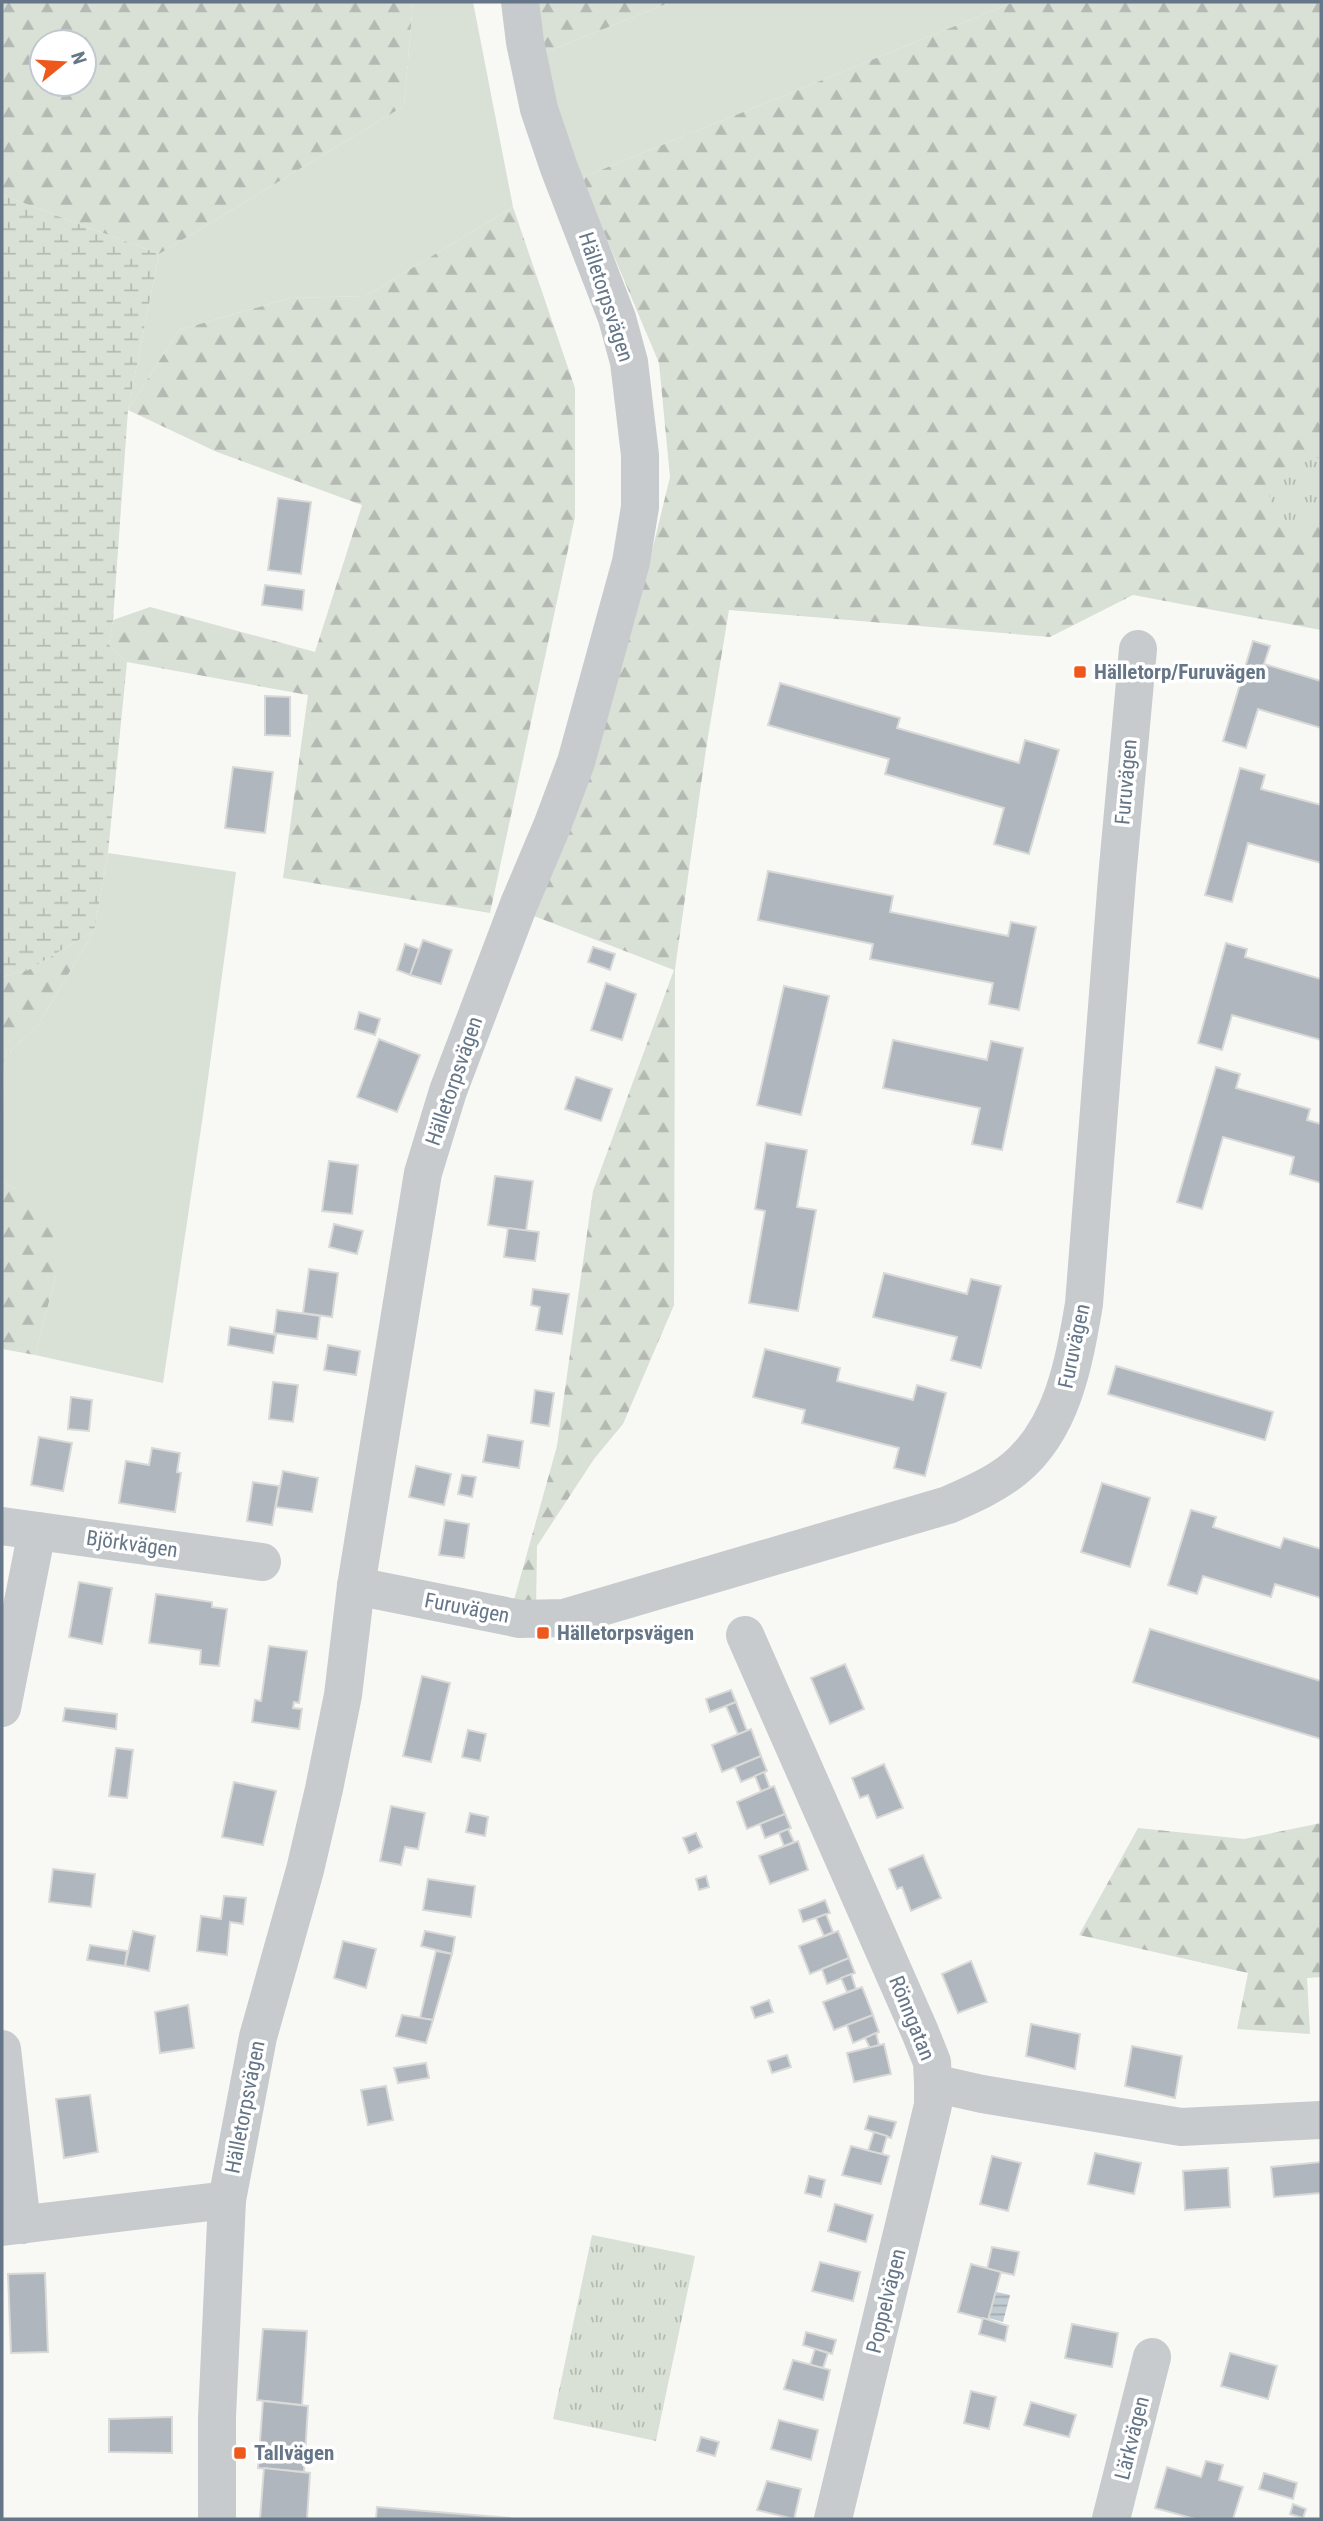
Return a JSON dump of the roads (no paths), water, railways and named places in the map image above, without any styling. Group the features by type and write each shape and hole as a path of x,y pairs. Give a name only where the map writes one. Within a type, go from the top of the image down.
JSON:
{"street":[{"name":"Hälletorpsvägen","path":"217,2519 217,2417 228,2200 258,2037 305,1870 343,1695 356,1586 423,1174 453,1078 576,762 631,562 640,508 639,444 629,362 617,318 559,168 540,109 525,42 520,2"},
{"name":"Furuvägen","path":"356,1586 520,1619 564,1618 948,1505 985,1488 1015,1468 1040,1440 1061,1403 1074,1363 1084,1304 1118,866 1138,649"},
{"name":"Björkvägen","path":"19,1529 262,1562"},
{"path":"2,1708 19,1529"},
{"name":"Rönngatan","path":"746,1635 920,2032 932,2062 933,2082 982,2094 1181,2127 1321,2120"},
{"path":"2,2049 12,2226 228,2200"},
{"name":"Poppelvägen","path":"833,2519 931,2115 933,2082"},
{"name":"Lärkvägen","path":"1111,2519 1152,2357"}],"place":[{"name":"Hälletorp/Furuvägen","path":"1080,672"},
{"name":"Hälletorpsvägen","path":"543,1633"},
{"name":"Tallvägen","path":"240,2453"}]}
